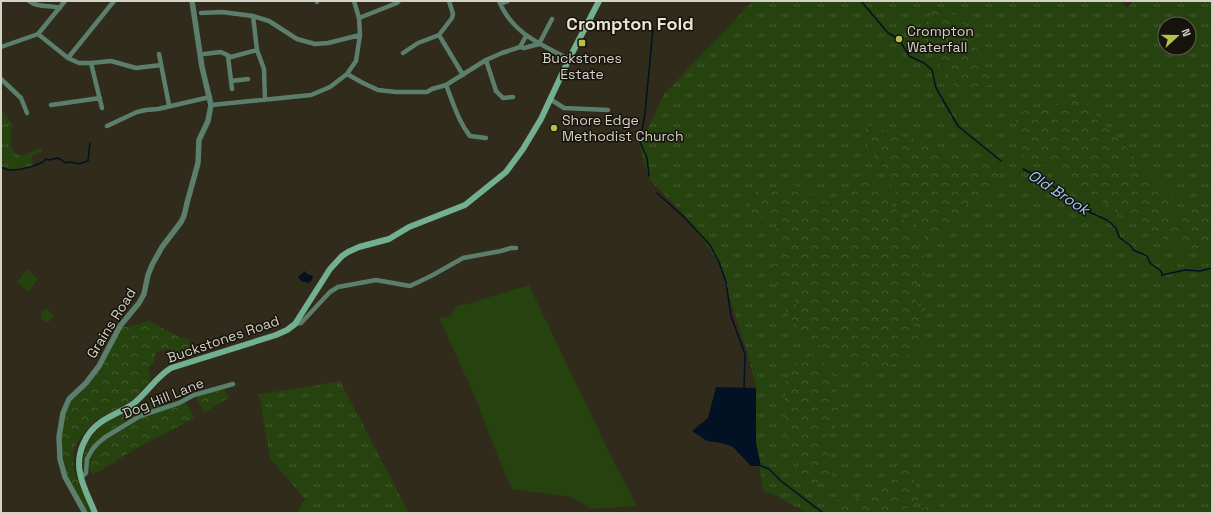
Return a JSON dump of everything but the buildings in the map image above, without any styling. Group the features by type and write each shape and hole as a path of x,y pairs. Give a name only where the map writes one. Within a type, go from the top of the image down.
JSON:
{"main road":[{"name":"Buckstones Road","path":"95,513 81,478 79,462 80,452 87,436 100,422 133,404 164,372 177,365 276,335 286,330 295,324 330,269 342,256 359,247 389,239 409,227 465,205 506,172 523,149 541,119 569,59 599,1"}],"street":[{"path":"29,1 38,6 60,8"},
{"path":"1,47 38,34 65,1"},
{"path":"68,58 114,1"},
{"name":"Grains Road","path":"85,513 65,477 60,459 59,437 65,406 71,397 90,378 103,358 120,326 139,303 144,294 152,265 166,241 184,216 198,163 199,140 208,121 211,105 202,66 192,1"},
{"path":"211,105 311,95 330,87 347,74 356,61 360,35 359,18 354,1"},
{"path":"359,18 397,3 398,1"},
{"path":"403,53 418,43 439,35 452,18 453,14 449,1"},
{"path":"508,1 500,3 512,24 526,36 539,44 569,59"},
{"path":"201,13 222,12 253,16 269,20 297,39 315,44 328,43 360,35"},
{"path":"253,16 257,50 264,69 265,100"},
{"path":"347,74 363,84 378,90 396,92 427,92 446,85 486,60 502,53 539,44 552,19"},
{"path":"38,34 68,58 79,63 92,63 111,60 136,68 161,65"},
{"path":"439,35 463,75"},
{"path":"520,48 526,36"},
{"path":"204,54 221,52 231,57 257,50"},
{"path":"158,54 169,105"},
{"path":"228,56 232,89"},
{"path":"486,60 496,91 503,98 513,97"},
{"path":"92,63 102,108"},
{"path":"1,79 22,98 27,113"},
{"path":"231,82 248,79"},
{"path":"446,85 456,111 470,136 486,138"},
{"path":"107,126 137,112 210,97"},
{"path":"52,105 100,98"},
{"path":"550,99 564,108 608,110"},
{"path":"295,324 301,323 330,292 338,287 376,280 410,286 463,258 516,248"},
{"name":"Dog Hill Lane","path":"81,478 86,473 87,459 92,450 107,436 140,416 179,403 194,396 233,384"}],"green space":[{"path":"753,1 1121,1 1127,8 1134,1 1212,1 1212,513 808,513 775,495 763,491 756,443 756,388 748,354 719,262 680,210 650,180 640,145 664,94"},
{"path":"940,7 957,16 969,30 991,77 992,85 958,88 949,81 937,62 925,38 926,23 933,10"},
{"path":"1081,98 1139,162 1117,165 1122,173 1148,174 1174,195 1169,212 1175,218 1188,214 1187,207 1195,204 1202,210 1212,226 1212,247 1184,249 1124,217 1077,184 1063,171 1027,159 1024,156 1021,150 1019,130 1014,114"},
{"path":"1,109 14,127 11,127 11,147 16,154 21,156 41,148 42,152 32,156 33,166 9,170 1,167"},
{"path":"865,124 1004,168 986,196 974,197 929,244 888,181 885,169 868,150"},
{"path":"860,175 873,181 915,234 928,269 912,290 918,306 926,308 923,323 912,321 923,346 886,368 859,366 807,339 785,309 797,307 794,296 790,296 788,288 778,292 770,259 780,256 775,216 743,217 757,190 794,185 821,201 830,202"},
{"path":"27,269 38,279 28,292 17,282"},
{"path":"529,285 610,454 637,506 591,509 571,497 512,489 499,460 476,399 439,318 451,316 453,310 458,306"},
{"path":"45,308 55,315 48,323 41,319 41,314"},
{"path":"149,321 181,338 189,339 191,356 178,360 174,353 167,348 156,352 154,363 148,368 151,379 143,389 127,404 97,420 82,435 73,455 74,470 80,486 74,489 65,467 62,444 65,413 68,406 98,372 123,327 130,327"},
{"path":"811,355 820,358 835,377 839,423 825,437 833,478 808,485 789,446 785,420 785,383 793,367"},
{"path":"340,381 409,513 296,513 305,499 270,458 259,394"},
{"path":"224,389 229,397 205,413 196,397 205,393"},
{"path":"168,401 169,405 140,415 92,448 84,473 84,454 90,438 102,426 129,410 145,405"},
{"path":"186,402 195,418 135,449 93,475 88,464 90,457 102,443 130,423 161,410"},
{"path":"908,465 921,498 912,503 903,513 840,513 837,500 844,497 851,502"},
{"path":"80,486 92,513 87,513 74,489"},
{"path":"937,501 942,513 914,513"}],"water":[{"path":"305,271 307,274 313,276 309,283 301,281 298,277"},
{"path":"716,387 756,388 756,443 761,466 751,466 733,447 722,443 707,441 692,431 708,418"}],"waterway":[{"name":"Old Brook","path":"861,1 888,33 899,39 909,56 924,63 932,70 936,88 958,126 1001,161"},
{"path":"649,176 647,158 640,142 645,113 653,29"},
{"path":"1,167 9,170 19,169 35,166 46,159 58,158 66,163 70,162 80,164 88,161 90,143"},
{"name":"Old Brook","path":"1023,169 1047,181 1078,207 1107,220 1116,228 1119,237 1132,247 1133,250 1147,256 1150,263 1161,271 1162,275 1185,270 1200,271 1212,268"},
{"path":"657,193 684,217 710,245 719,262 726,282 731,316 745,354 744,388"},
{"path":"761,466 769,469 781,481 823,513"}],"place":[{"name":"Crompton Waterfall","path":"899,39"},
{"name":"Buckstones Estate","path":"582,43"},
{"name":"Shore Edge Methodist Church","path":"554,128"}],"district":[{"name":"Crompton Fold","path":"630,23"}]}
